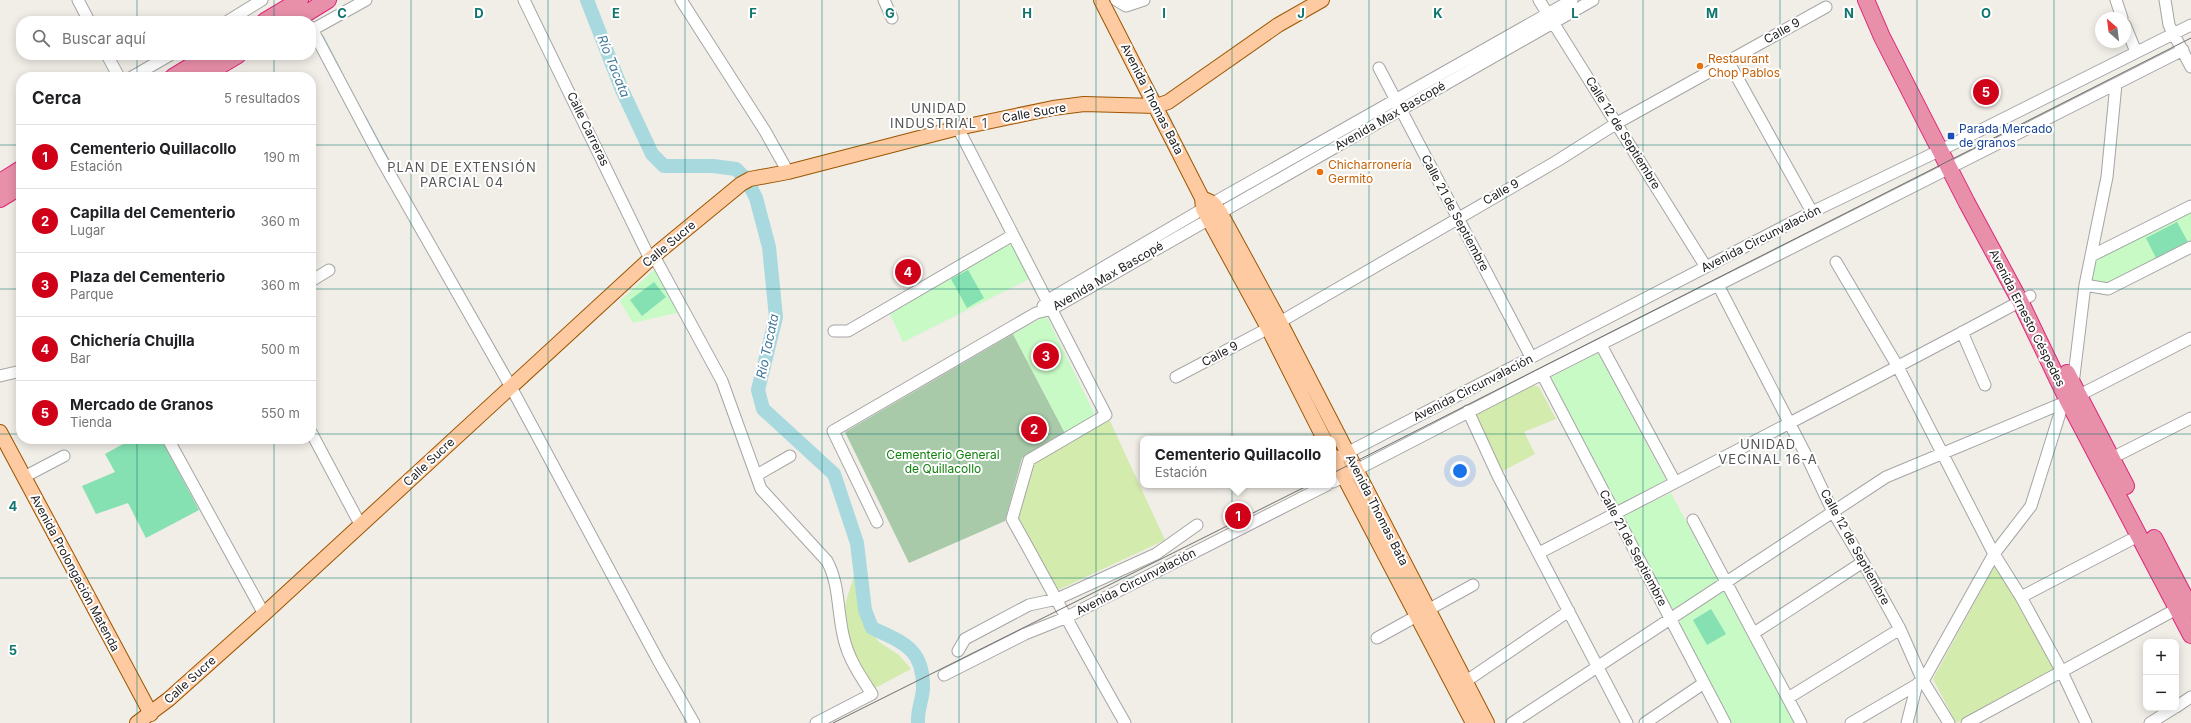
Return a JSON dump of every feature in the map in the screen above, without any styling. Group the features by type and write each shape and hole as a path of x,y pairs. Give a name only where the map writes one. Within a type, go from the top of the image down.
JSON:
{"highway":[{"path":"309,16 328,0"},
{"name":"Avenida Ernesto Céspedes","path":"1866,0 1882,37 1945,148"},
{"name":"Avenida Ernesto Céspedes","path":"1875,0 1954,167 2025,298 2069,396 2187,606 2191,635"},
{"path":"199,72 209,70 228,60"},
{"path":"0,182 16,172"},
{"path":"0,199 16,189"},
{"name":"Avenida Ernesto Céspedes","path":"2106,461 2140,535 2187,606"}],"main road":[{"name":"Calle Sucre","path":"144,719 264,614 361,526 510,387 652,258 745,182 958,128 1053,108 1084,104 1156,106 1168,102 1278,25 1322,0"},
{"name":"Avenida Thomas Bata","path":"1108,1 1156,106 1210,208 1274,325 1348,452 1422,613 1460,685 1487,723"},
{"name":"Avenida Thomas Bata","path":"1274,325 1323,436"},
{"name":"Avenida Prolongación Matenda","path":"0,432 24,477 144,719"},
{"name":"Avenida Prolongación Matenda","path":"0,448 144,719"},
{"name":"Avenida Thomas Bata","path":"1338,480 1422,613"},
{"name":"Avenida Thomas Bata","path":"1460,685 1473,723"}],"street":[{"path":"78,0 86,16"},
{"path":"236,16 262,0"},
{"path":"315,16 366,0"},
{"name":"Calle Carreras","path":"524,0 652,258 722,381 758,475 761,489 827,560 834,574 844,639 852,664 872,694 816,723"},
{"path":"680,0 765,131 788,172"},
{"path":"884,0 892,18"},
{"path":"1108,1 1126,6 1144,0"},
{"name":"Calle 12 de Septiembre","path":"1539,0 1706,267"},
{"name":"Avenida Max Bascopé","path":"1550,18 1572,0"},
{"name":"Avenida Max Bascopé","path":"877,522 833,431 1050,305 1210,208 1398,106 1550,18 1593,0"},
{"path":"2116,0 2120,12"},
{"path":"2165,0 2169,25 2191,67"},
{"name":"Calle 9","path":"1176,377 1274,325 1557,160 1617,123 1728,60 1826,7"},
{"name":"Avenida Circunvalación","path":"1336,457 1348,452 1812,212 1945,148 2191,25"},
{"path":"316,39 510,387 659,662 694,723"},
{"path":"2131,40 2136,52"},
{"name":"Avenida Circunvalación","path":"1338,480 1542,374 2183,50"},
{"path":"110,60 116,72"},
{"path":"141,72 161,60"},
{"path":"1728,60 1812,212"},
{"name":"Calle 21 de Septiembre","path":"1378,68 1532,357"},
{"path":"1907,723 1920,683 1994,554 2032,506 2060,413 2069,396 2085,286 2107,177 2116,84"},
{"path":"958,128 1106,415 1029,460 1012,519 1057,599 1065,618 1125,723"},
{"path":"2091,256 2191,206"},
{"path":"834,331 848,330 1013,235"},
{"path":"2085,286 2108,289 2191,247"},
{"path":"1836,262 1898,367 1994,554 2021,597 2062,672 2086,723"},
{"path":"316,278 329,270"},
{"name":"Calle 12 de Septiembre","path":"1718,285 1790,424 1833,512 1900,629 1920,683 1949,723"},
{"path":"1538,553 1674,482 1790,424 2025,298"},
{"path":"1962,332 1985,386"},
{"path":"1512,723 1886,477 2069,396 2191,339"},
{"path":"1601,345 1674,482"},
{"path":"0,376 16,372"},
{"name":"Calle 21 de Septiembre","path":"1542,374 1725,723"},
{"path":"1468,412 1498,476 1627,723"},
{"path":"2106,461 2191,418"},
{"path":"316,441 361,526"},
{"path":"171,444 264,614"},
{"path":"24,477 64,456"},
{"path":"758,475 790,456"},
{"name":"Avenida Circunvalación","path":"944,675 1025,634 1065,618 1321,488"},
{"path":"1693,520 1801,723"},
{"name":"Avenida Circunvalación","path":"958,651 965,639 1029,605 1057,599 1156,554 1197,525"},
{"path":"2021,597 2140,535"},
{"path":"1754,633 1863,562"},
{"path":"1377,638 1473,585"},
{"path":"1967,723 2187,606"},
{"path":"1460,685 1569,611"},
{"path":"1788,698 1900,629"},
{"path":"1645,723 1704,683"},
{"path":"1851,723 1920,683"},
{"path":"2179,704 2191,697"},
{"path":"2150,723 2169,711"}],"green space":[{"path":"2191,212 2191,244 2108,285 2089,284 2096,259"},
{"path":"2177,222 2188,242 2156,258 2146,238"},
{"path":"1011,241 1031,278 903,342 889,312"},
{"path":"655,269 680,312 633,323 620,301"},
{"path":"968,270 984,298 967,308 951,279"},
{"path":"654,282 666,297 642,316 630,300"},
{"path":"1047,317 1094,413 1090,418 1066,435 1013,334 1041,318"},
{"name":"Cementerio General de Quillacollo","path":"1013,334 1066,435 1022,458 1005,521 909,563 845,432"},
{"path":"1598,353 1666,480 1617,506 1551,377"},
{"path":"1533,385 1539,387 1556,419 1524,432 1535,454 1501,472 1474,415"},
{"path":"1109,419 1165,540 1058,590 1018,518 1035,462"},
{"path":"123,444 164,444 199,510 146,538 128,503 96,514 82,486 115,472 105,454"},
{"path":"1671,493 1718,581 1673,612 1621,517"},
{"path":"1997,561 2056,670 1956,723 1933,679"},
{"path":"854,576 863,621 879,642 899,655 911,669 873,689 856,661 848,642 846,631 845,609 847,597"},
{"path":"1725,591 1796,723 1730,723 1675,620"},
{"path":"1711,609 1726,634 1707,645 1693,620"}],"waterway":[{"name":"Río Tacata","path":"587,0 622,90 652,154 664,166 713,166 736,169 747,180 756,198 769,247 776,317 758,390 763,409 834,474 857,543 865,610 872,628 894,638 910,649 916,656 920,665 923,689 918,714 918,723"},
{"path":"323,37 341,72"},
{"path":"1149,79 1159,97"},
{"path":"1167,113 1176,131"},
{"path":"365,117 397,176"}],"tram line":[{"path":"1336,471 2191,38"},
{"path":"833,723 1303,488"}],"place":[{"name":"Restaurant Chop Pablos","path":"1700,66"},
{"name":"Mercado de Granos","path":"1986,92"},
{"name":"Parada Mercado de granos","path":"1951,136"},
{"name":"Chicharronería Germito","path":"1320,172"},
{"name":"Chichería Chujlla","path":"908,272"},
{"name":"Plaza del Cementerio","path":"1046,356"},
{"name":"Capilla del Cementerio","path":"1034,429"},
{"name":"Cementerio Quillacollo","path":"1238,516"}],"district":[{"name":"UNIDAD INDUSTRIAL 1","path":"939,116"},
{"name":"PLAN DE EXTENSIÓN PARCIAL 04","path":"462,174"},
{"name":"UNIDAD VECINAL 16-A","path":"1768,452"}]}
